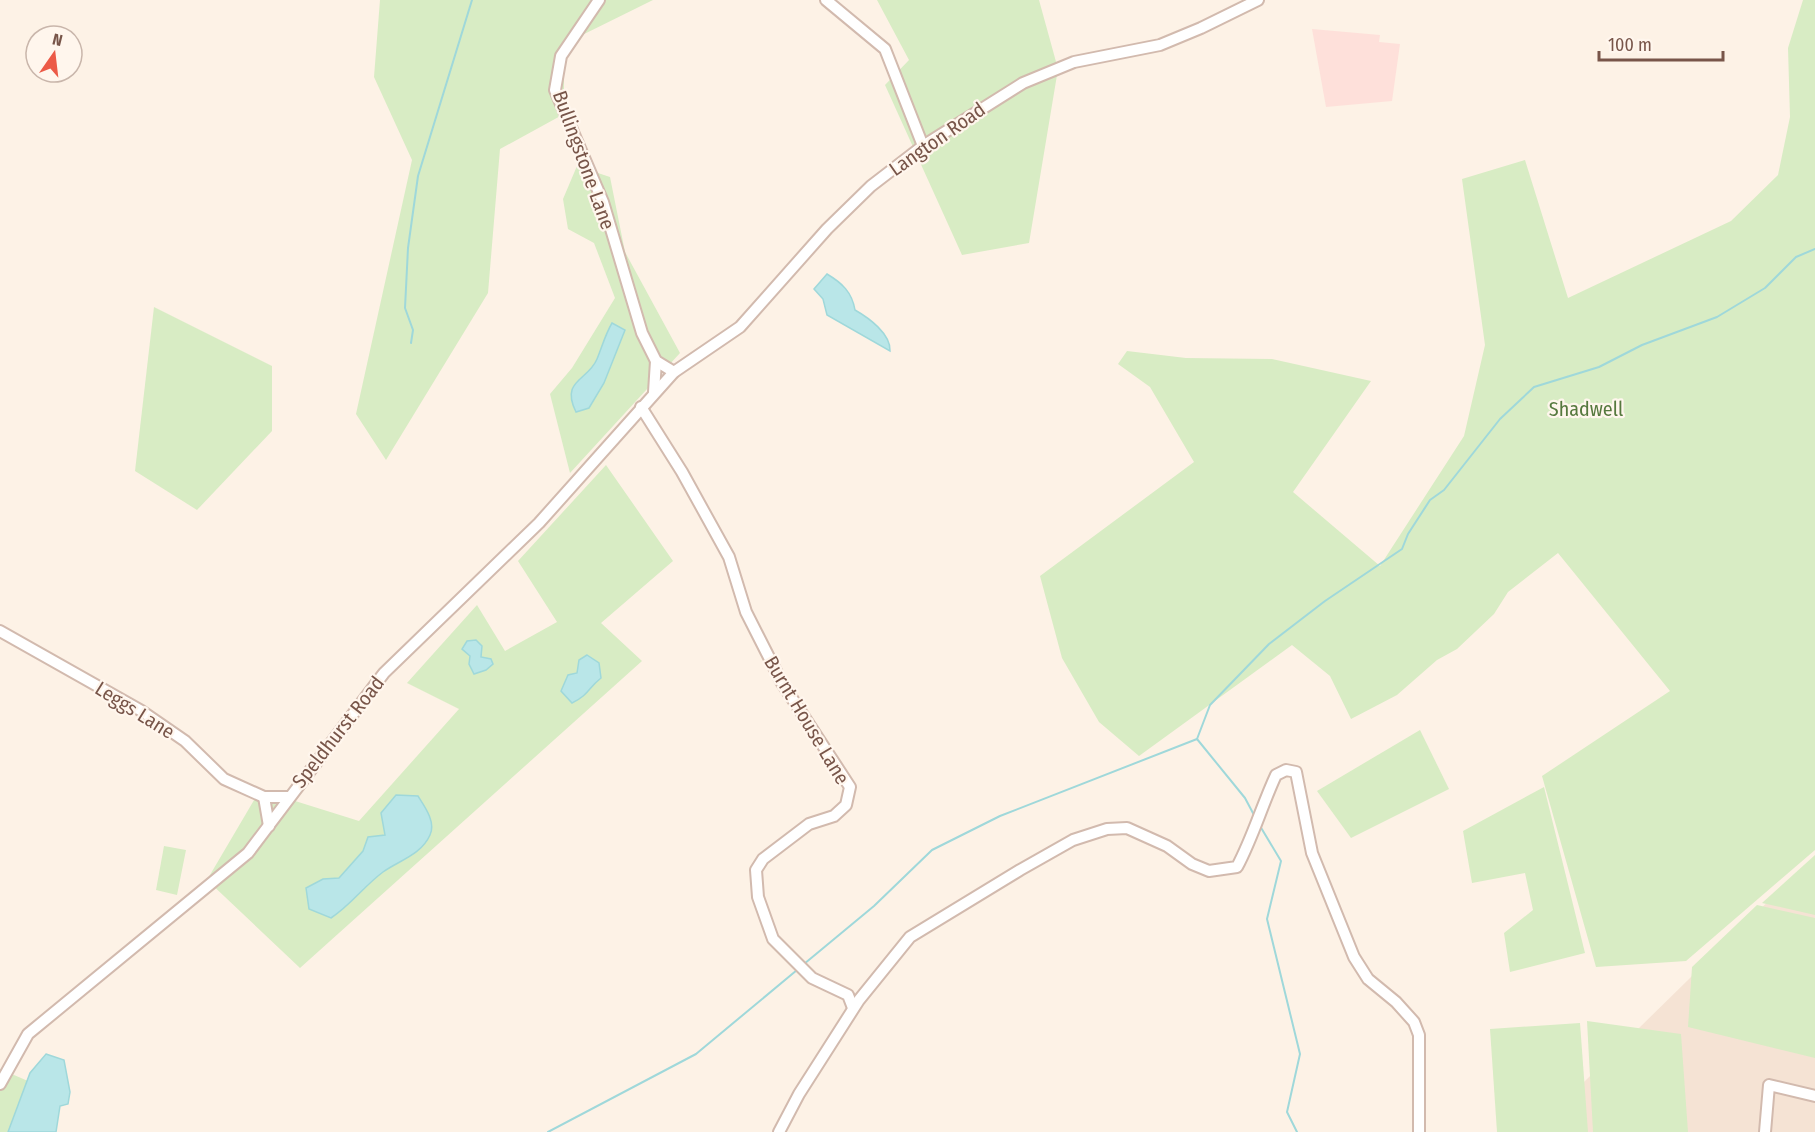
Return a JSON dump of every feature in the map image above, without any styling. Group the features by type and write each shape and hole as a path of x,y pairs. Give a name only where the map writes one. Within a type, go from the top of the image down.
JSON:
{"street":[{"name":"Bullingstone Lane","path":"599,0 561,56 555,90 603,202 642,333 657,361 674,372"},
{"path":"826,0 885,49 923,146"},
{"name":"Langton Road","path":"674,372 740,327 856,200 923,146 1023,83 1074,62 1160,45 1202,28 1258,0"},
{"path":"654,392 657,361"},
{"name":"Speldhurst Road","path":"0,1084 28,1035 248,853 288,797 384,673 539,523 674,372"},
{"name":"Burnt House Lane","path":"641,407 682,472 729,557 746,612 783,683 850,787 846,805 834,816 809,824 763,859 756,870 758,897 773,939 812,978 848,995 853,1008"},
{"name":"Leggs Lane","path":"0,630 140,710 185,741 224,779 264,797 288,797"},
{"path":"779,1132 853,1008 910,937 1073,840 1107,829 1127,828 1167,846 1192,864 1209,871 1237,867 1252,840 1265,798 1276,775 1286,770 1296,772 1312,854 1354,957 1368,979 1396,1002 1414,1022 1419,1035 1419,1132"},
{"path":"264,797 269,826"},
{"path":"1765,1132 1769,1085 1815,1096"}],"shaded area":[{"path":"1312,29 1380,35 1379,42 1400,44 1392,101 1326,107"},
{"path":"1815,867 1815,1132 1533,1132 1793,877"}],"green space":[{"path":"380,0 653,0 564,44 564,114 500,149 488,293 386,460 356,414 412,160 374,77"},
{"path":"877,0 1039,0 1058,69 1029,243 962,255 885,85 909,60"},
{"name":"Shadwell","path":"1803,0 1815,0 1815,850 1686,961 1596,967 1542,776 1670,691 1558,553 1508,592 1494,614 1457,649 1437,660 1397,695 1351,719 1330,676 1292,645 1139,756 1099,722 1062,658 1040,576 1194,462 1150,387 1118,364 1127,351 1186,358 1272,359 1371,381 1293,492 1380,566 1464,436 1485,345 1462,179 1525,160 1568,298 1731,221 1778,175 1790,117 1788,48"},
{"path":"577,166 610,177 625,252 680,353 570,473 550,394 572,368 615,298 594,243 568,229 563,199"},
{"path":"154,307 272,366 272,431 197,510 135,471"},
{"path":"606,465 673,561 601,623 642,661 300,968 207,880 260,790 359,821 459,709 407,683 477,605 505,651 557,622 518,561"},
{"path":"1420,730 1449,789 1351,838 1317,791"},
{"path":"1544,787 1585,953 1510,972 1504,933 1533,910 1525,873 1472,883 1463,831"},
{"path":"164,846 186,850 177,895 156,890"},
{"path":"1815,855 1815,915 1762,903"},
{"path":"1757,905 1815,918 1815,1058 1688,1027 1692,967"},
{"path":"1587,1021 1681,1034 1688,1132 1593,1132"},
{"path":"1580,1023 1588,1132 1497,1132 1490,1029"},
{"path":"0,1069 28,1081 8,1132 0,1132"}],"water":[{"path":"827,274 846,289 855,310 883,333 890,351 827,315 823,299 814,289"},
{"path":"612,323 625,330 604,383 589,408 576,412 571,393 573,387 593,366"},
{"path":"476,640 482,646 481,657 491,659 493,664 486,670 474,674 469,664 470,656 462,649 467,641"},
{"path":"587,655 599,663 601,678 582,697 572,703 561,691 568,675 577,673 579,660"},
{"path":"396,795 418,796 421,800 432,825 426,842 416,852 376,877 331,918 309,909 306,888 323,879 339,878 363,851 368,837 385,835 381,813"},
{"path":"46,1054 64,1060 70,1092 68,1104 60,1106 56,1132 8,1132 30,1073"}],"waterway":[{"path":"411,343 413,330 405,308 408,248 418,176 472,0"},
{"path":"1197,739 1210,705 1269,644 1325,601 1402,549 1408,534 1430,500 1444,490 1500,419 1534,387 1599,367 1642,345 1717,317 1765,288 1796,257 1815,249"},
{"path":"804,964 874,906 932,850 1000,816 1197,739 1245,798 1254,815"},
{"path":"1260,826 1281,861 1267,919 1300,1054 1287,1112 1297,1132"},
{"path":"548,1132 696,1054 797,970"}]}
